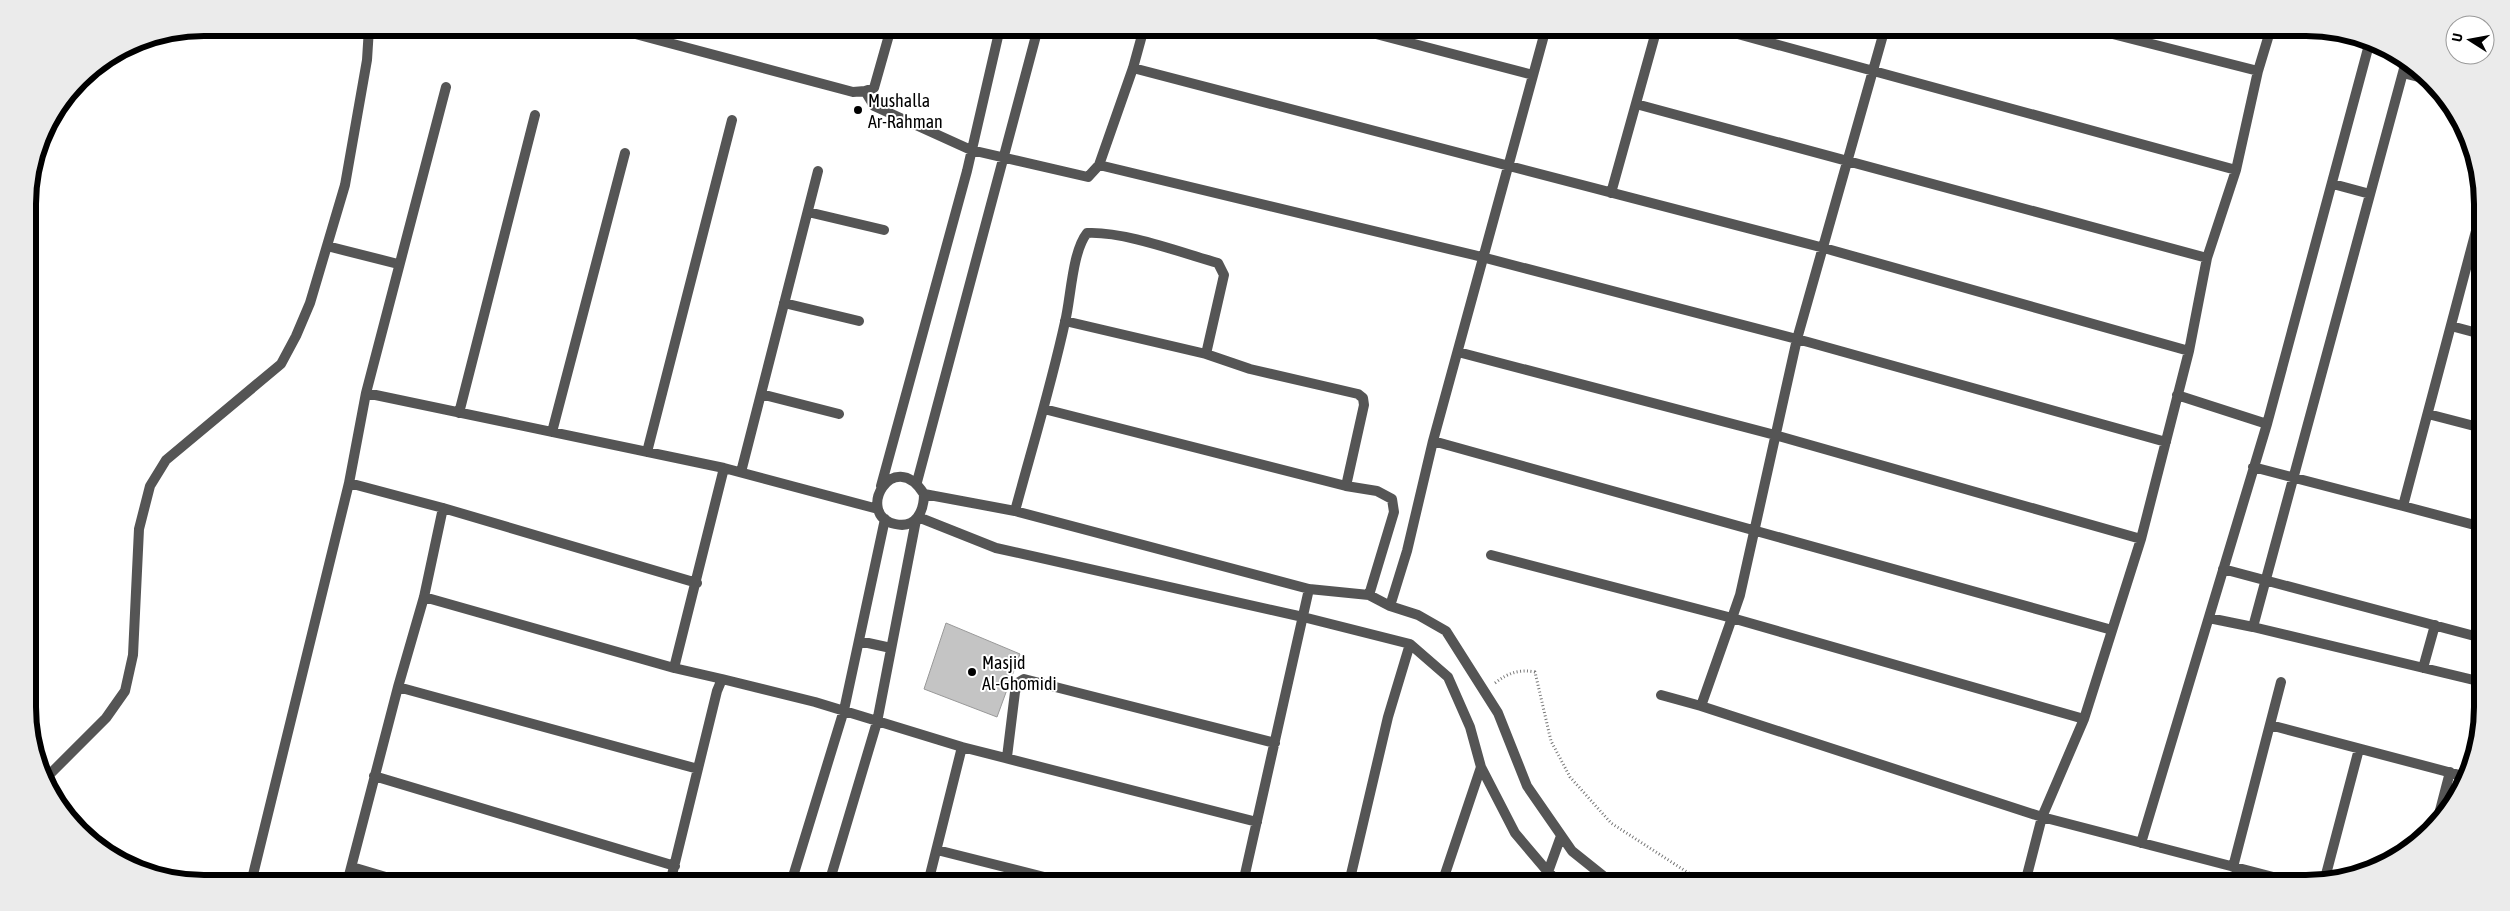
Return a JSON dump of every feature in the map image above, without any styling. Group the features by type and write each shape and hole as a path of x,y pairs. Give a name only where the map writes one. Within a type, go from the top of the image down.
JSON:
{"street":[{"path":"1385,36 1533,75"},
{"path":"1390,606 1407,551 1433,441 1544,36"},
{"path":"1611,193 1655,36"},
{"path":"1746,36 2236,170"},
{"path":"1701,706 1740,595 1797,339 1882,36"},
{"path":"2121,36 2258,71"},
{"path":"2027,874 2042,817 2084,719 2141,539 2189,351 2207,258 2236,170 2258,71 2269,36"},
{"path":"51,773 106,718 125,691 133,655 139,529 150,486 166,460 281,364 296,336 310,303 345,185 367,60 368,37"},
{"path":"646,37 853,92 874,88 889,37"},
{"path":"998,37 967,171 877,498 878,509 885,519 894,524 906,524 917,518 996,548 1303,617 1410,644 1448,677 1470,727 1481,767 1515,833 1551,874"},
{"path":"917,482 1036,37"},
{"path":"865,91 874,106 971,150 1004,156 1088,177 1099,165 1133,68 1142,37"},
{"path":"2141,842 2266,424 2368,49"},
{"path":"1133,68 1824,248 2189,351"},
{"path":"2253,627 2404,69"},
{"path":"253,875 349,484 366,393 398,264 446,87"},
{"path":"1636,104 2207,258"},
{"path":"459,413 534,115"},
{"path":"646,452 732,120"},
{"path":"552,432 625,153"},
{"path":"1099,165 1484,258 1797,339 2166,442"},
{"path":"741,472 818,171"},
{"path":"2332,184 2370,194"},
{"path":"808,212 884,230"},
{"path":"1015,511 1044,409 1065,321 1078,254 1082,239 1087,233 1105,234 1142,242 1218,263 1223,269 1206,354"},
{"path":"327,246 398,264"},
{"path":"2404,506 2451,326 2474,252"},
{"path":"784,303 858,321"},
{"path":"1065,321 1206,354 1250,369 1358,394 1363,398 1364,405 1346,486"},
{"path":"2451,326 2474,332"},
{"path":"1458,352 1775,435 2141,539"},
{"path":"366,393 724,468 878,509"},
{"path":"761,394 839,414"},
{"path":"2177,395 2266,424"},
{"path":"1044,409 1346,486 1377,491 1392,499 1395,505 1369,595"},
{"path":"2428,414 2474,426"},
{"path":"1433,441 1754,528 2112,630"},
{"path":"2253,467 2293,479 2474,524"},
{"path":"674,668 697,583 724,468"},
{"path":"832,875 878,722 917,518 924,507 924,494 917,482 905,477 892,478 881,487"},
{"path":"349,484 443,508 697,583"},
{"path":"924,494 1015,511 1309,590 1369,595 1390,606 1418,615 1446,631 1498,713 1527,786 1572,851 1601,874"},
{"path":"350,875 374,776 424,598 443,508"},
{"path":"794,875 844,710 885,519"},
{"path":"1491,555 1732,618 2084,719"},
{"path":"2224,569 2474,636"},
{"path":"1245,875 1309,590"},
{"path":"424,598 674,668 844,710 962,747 1257,822"},
{"path":"2209,618 2474,680"},
{"path":"2423,668 2435,625"},
{"path":"859,642 891,648"},
{"path":"1351,874 1388,717 1410,644"},
{"path":"672,875 717,691 722,679"},
{"path":"1007,757 1015,692 1017,684 1024,679 1275,743"},
{"path":"2233,867 2281,682"},
{"path":"398,687 698,769"},
{"path":"1660,695 1701,706 2042,817 2261,874"},
{"path":"2270,725 2459,775"},
{"path":"930,875 962,747"},
{"path":"2326,873 2359,749"},
{"path":"1445,874 1481,767"},
{"path":"2441,806 2450,772"},
{"path":"374,776 675,866"},
{"path":"1548,872 1561,836"},
{"path":"937,850 1035,875"},
{"path":"352,867 377,875"}],"path":[{"path":"1484,691 1508,674 1525,670 1535,672 1551,741 1570,777 1611,823 1691,874"}],"building":[{"name":"Masjid Al-Ghomidi","path":"946,623 1020,654 997,717 924,689"}],"place":[{"name":"Mushalla Ar-Rahman","path":"858,110"},
{"name":"Masjid Al-Ghomidi","path":"972,672"}]}
